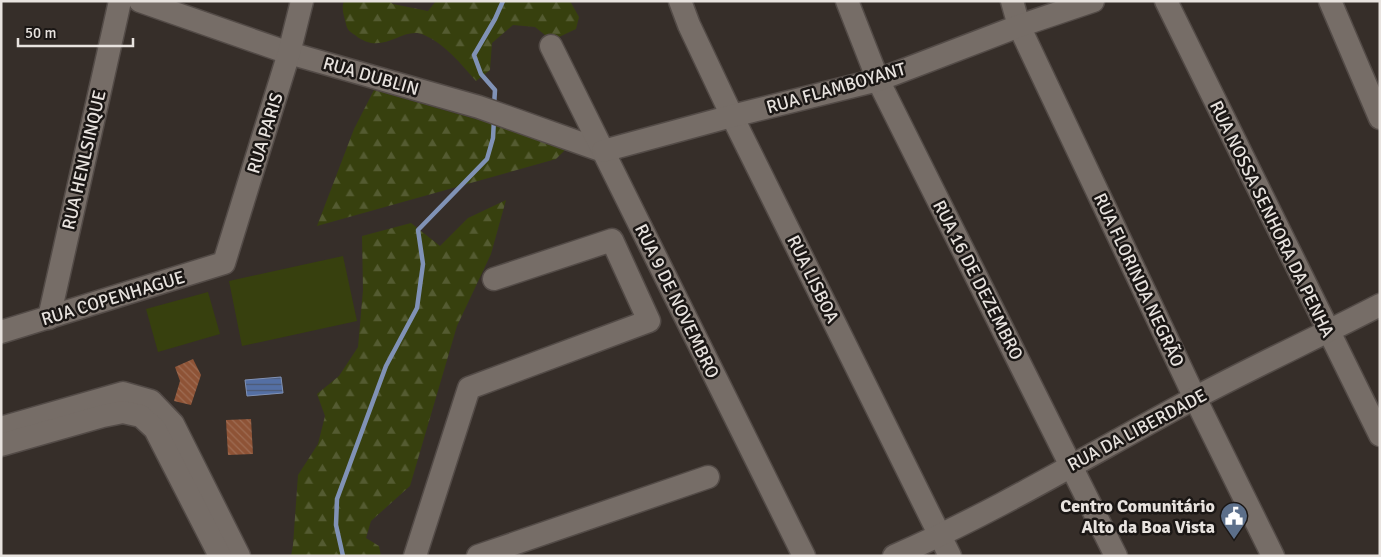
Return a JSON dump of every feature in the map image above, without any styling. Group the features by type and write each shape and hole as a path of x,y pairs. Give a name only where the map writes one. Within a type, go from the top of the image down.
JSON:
{"street":[{"name":"RUA HENLSINQUE","path":"48,318 120,1"},
{"name":"RUA DUBLIN","path":"140,1 289,53 478,107 603,151"},
{"name":"RUA PARIS","path":"224,263 289,53 302,1"},
{"name":"RUA LISBOA","path":"680,1 689,25 732,116 945,546"},
{"name":"RUA 16 DE DEZEMBRO","path":"847,1 878,80 1116,556"},
{"name":"RUA FLORINDA NEGRÃO","path":"1012,1 1019,26 1195,398 1273,556"},
{"name":"RUA FLAMBOYANT","path":"603,151 732,116 878,80 1019,26 1093,1"},
{"name":"RUA NOSSA SENHORA DA PENHA","path":"1166,1 1380,435"},
{"path":"1330,1 1380,118"},
{"name":"RUA 9 DE NOVEMBRO","path":"551,46 804,556"},
{"path":"415,556 469,388 649,321 612,240 494,279"},
{"name":"RUA COPENHAGUE","path":"1,332 224,263"},
{"name":"RUA DA LIBERDADE","path":"894,556 945,546 1071,465 1195,398 1380,305"},
{"path":"1,428 123,402 151,401 239,556"},
{"path":"1,445 102,416 123,402"},
{"path":"164,426 220,556"},
{"path":"478,556 708,477"}],"green space":[{"path":"344,1 389,1 393,4 428,11 436,1 570,1 579,17 576,29 559,37 545,35 535,27 513,25 492,43 490,70 476,81 446,49 424,35 408,34 374,43 365,41 347,28 343,10"},
{"path":"374,90 569,146 556,159 317,226 354,129"},
{"path":"506,200 491,254 457,326 410,486 371,521 366,538 379,546 381,556 291,556 298,475 318,444 325,416 317,394 339,376 358,347 363,290 362,236 411,223 440,246 468,218"},
{"path":"343,256 357,321 242,346 229,281"},
{"path":"208,292 220,334 158,352 146,309"}],"water":[{"path":"281,377 283,393 247,396 245,380"}],"building":[{"path":"193,359 201,375 191,405 174,401 180,381 175,367"},
{"path":"251,419 253,454 228,455 226,420"}],"waterway":[{"path":"494,106 495,90 481,74 474,55 503,1"},
{"path":"343,556 336,525 337,499 386,366 417,308 423,264 418,230 487,159 493,138 494,119"}],"place":[{"name":"Centro Comunitário Alto da Boa Vista","path":"1234,540"}]}
